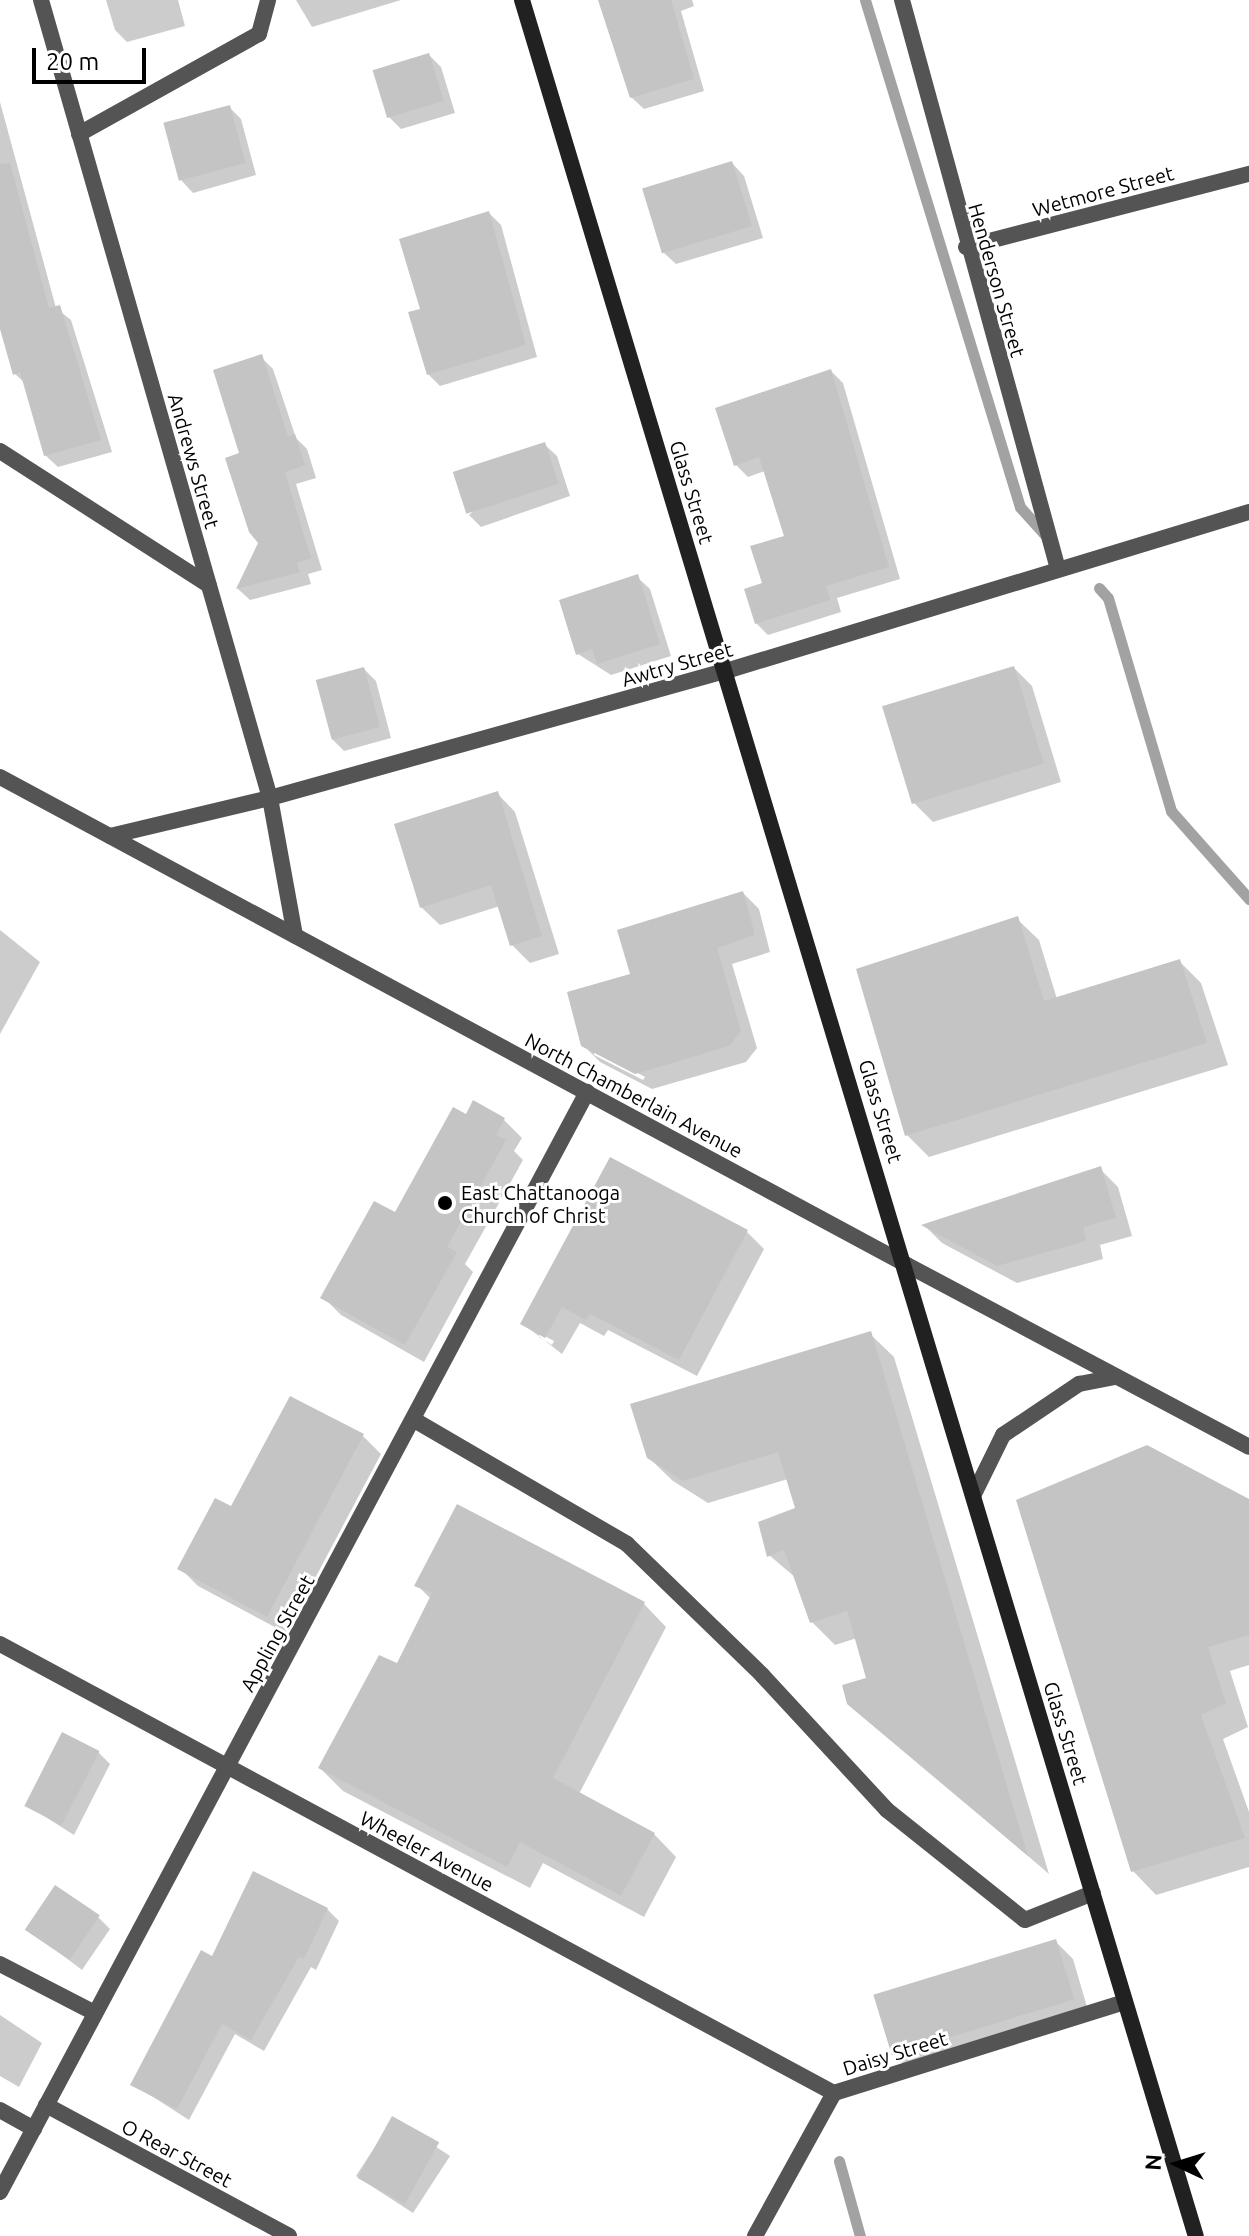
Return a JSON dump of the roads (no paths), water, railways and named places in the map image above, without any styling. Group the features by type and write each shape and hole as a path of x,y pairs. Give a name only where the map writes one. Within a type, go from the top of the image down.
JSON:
{"main road":[{"name":"Glass Street","path":"522,0 907,1265 1196,2236"}],"street":[{"name":"Andrews Street","path":"41,0 270,798 295,936"},
{"path":"79,134 259,34 268,0"},
{"name":"Henderson Street","path":"902,0 966,247 1058,569"},
{"name":"Wetmore Street","path":"966,247 1249,174"},
{"path":"0,451 209,585"},
{"name":"Awtry Street","path":"110,836 270,798 726,671 1249,512"},
{"name":"North Chamberlain Avenue","path":"0,777 1249,1447"},
{"name":"Appling Street","path":"0,2192 227,1766 416,1421 587,1092"},
{"path":"974,1494 1003,1435 1079,1384 1116,1377"},
{"path":"416,1421 627,1544 762,1675 887,1810 1025,1920 1093,1893"},
{"name":"Wheeler Avenue","path":"0,1644 834,2093"},
{"path":"0,1964 95,2013"},
{"name":"Daisy Street","path":"755,2236 834,2093 1125,2002"},
{"name":"O Rear Street","path":"46,2105 289,2236"},
{"path":"0,2110 34,2129"}],"waterway":[{"path":"865,0 1020,507 1044,534"},
{"path":"1099,588 1108,598 1171,811 1249,899"},
{"path":"839,2161 860,2236"}],"place":[{"name":"East Chattanooga Church of Christ","path":"445,1203"}]}
